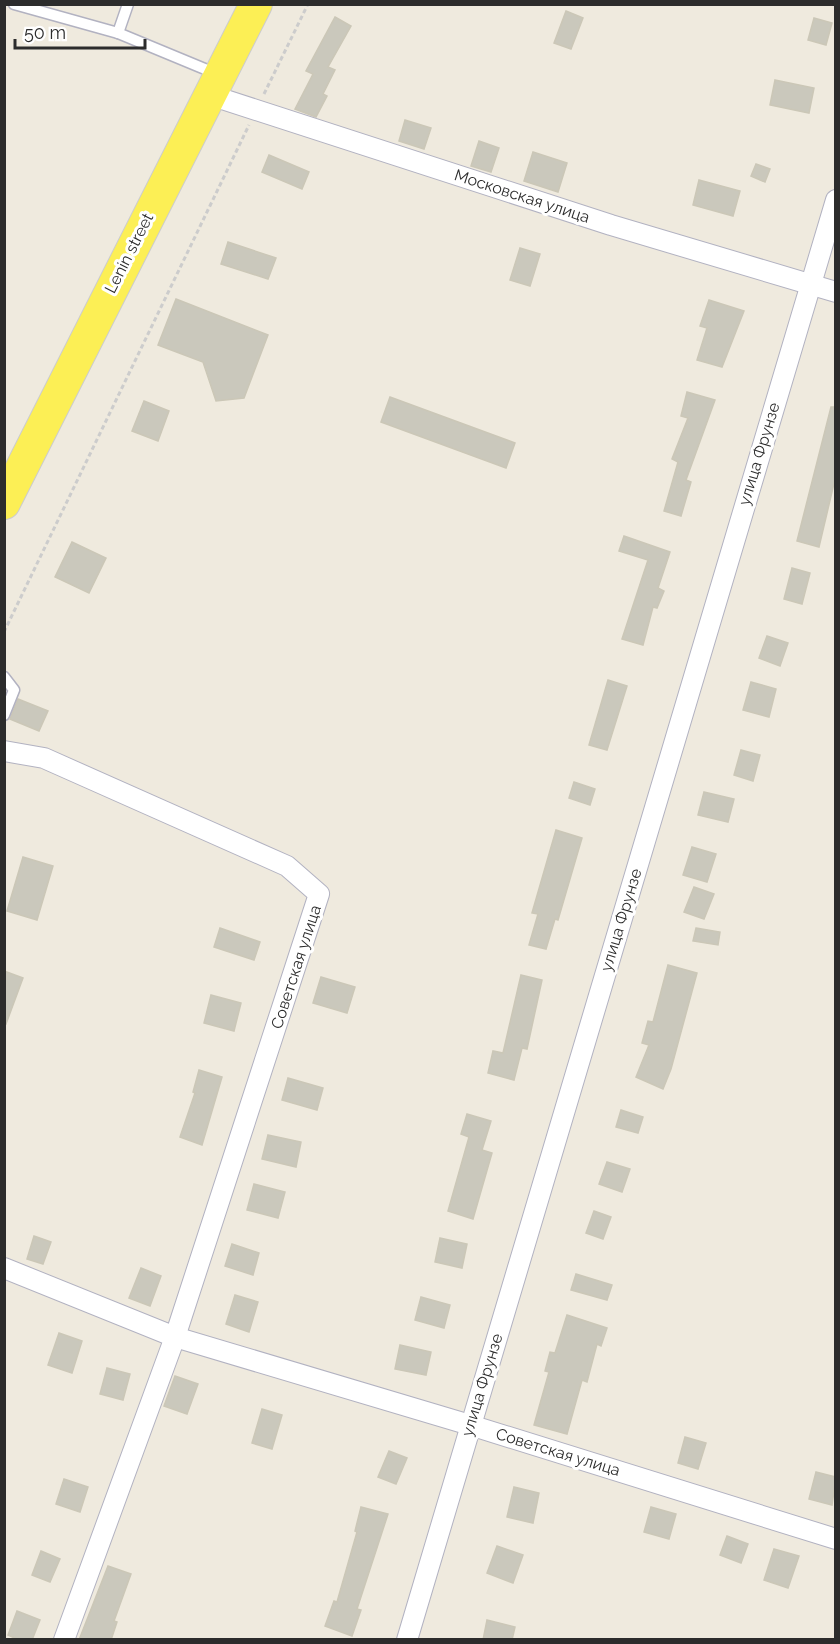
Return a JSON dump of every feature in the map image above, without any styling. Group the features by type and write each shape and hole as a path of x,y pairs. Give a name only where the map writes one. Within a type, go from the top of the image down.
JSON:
{"main road":[{"name":"Lenin street","path":"4,503 256,4"}],"street":[{"name":"Московская улица","path":"215,85 256,110 611,225 836,292"},
{"name":"улица Фрунзе","path":"407,1640 836,200"},
{"name":"Советская улица","path":"4,752 44,758 287,866 319,894 175,1337 64,1640"},
{"name":"Советская улица","path":"4,1268 175,1337 470,1425 836,1539"}],"lane":[{"path":"14,4 118,33 215,85"},
{"path":"118,33 128,4"},
{"path":"4,677 14,690 4,715"}],"path":[{"path":"4,632 308,4"}],"building":[{"path":"566,11 583,18 571,49 554,43"},
{"path":"335,17 351,26 328,67 335,70 323,94 327,96 316,117 295,109 313,74 306,71"},
{"path":"814,18 832,23 826,45 808,40"},
{"path":"775,80 814,88 809,113 770,105"},
{"path":"405,120 431,128 424,149 399,141"},
{"path":"479,141 499,148 491,172 471,166"},
{"path":"533,152 567,163 558,192 524,181"},
{"path":"269,155 309,172 302,189 262,172"},
{"path":"756,164 770,169 765,182 751,176"},
{"path":"699,180 740,191 733,216 693,205"},
{"path":"228,242 276,258 268,279 221,264"},
{"path":"520,248 540,254 530,286 510,280"},
{"path":"176,299 268,335 244,398 216,401 203,362 158,345"},
{"path":"709,300 744,311 722,367 697,360 707,328 700,326"},
{"path":"687,392 715,400 686,480 691,482 681,516 664,511 678,462 672,459 688,418 681,416"},
{"path":"390,397 515,443 506,468 381,422"},
{"path":"144,401 169,411 158,441 132,431"},
{"path":"831,407 836,407 836,475 819,547 797,541"},
{"path":"624,536 670,552 658,588 664,591 657,608 653,607 643,645 622,639 648,560 619,551"},
{"path":"72,542 106,558 89,593 55,577"},
{"path":"792,568 810,573 802,604 784,599"},
{"path":"767,636 788,643 780,666 759,658"},
{"path":"608,680 627,686 607,750 589,745"},
{"path":"751,682 776,689 769,717 743,710"},
{"path":"18,699 48,711 39,731 10,719"},
{"path":"741,750 760,755 753,781 734,775"},
{"path":"574,782 595,789 590,805 569,798"},
{"path":"704,792 734,799 728,822 698,815"},
{"path":"556,830 582,838 558,920 555,919 546,949 529,945 538,914 532,913"},
{"path":"692,847 716,854 707,882 683,875"},
{"path":"23,857 53,866 37,920 7,911"},
{"path":"694,887 714,894 704,919 684,912"},
{"path":"220,928 260,942 254,960 214,947"},
{"path":"696,928 720,932 718,945 693,941"},
{"path":"668,965 697,973 671,1069 663,1089 636,1077 649,1045 642,1043 648,1021 653,1022"},
{"path":"4,971 23,978 6,1024 4,1023"},
{"path":"521,975 542,980 527,1049 522,1048 514,1080 488,1073 493,1051 503,1053"},
{"path":"321,977 355,987 347,1013 313,1003"},
{"path":"211,995 241,1003 234,1031 204,1023"},
{"path":"199,1070 222,1077 202,1145 180,1137 195,1093 193,1092"},
{"path":"288,1078 323,1088 317,1110 282,1100"},
{"path":"621,1110 643,1117 638,1133 616,1127"},
{"path":"467,1114 491,1121 482,1150 492,1153 473,1219 448,1211 469,1137 461,1134"},
{"path":"268,1135 301,1142 296,1167 262,1159"},
{"path":"607,1162 630,1169 622,1192 599,1184"},
{"path":"254,1184 285,1192 278,1218 247,1210"},
{"path":"594,1211 611,1217 603,1239 586,1233"},
{"path":"34,1236 51,1242 43,1264 27,1259"},
{"path":"440,1238 467,1244 462,1268 435,1262"},
{"path":"232,1244 259,1253 253,1275 225,1266"},
{"path":"141,1268 161,1276 150,1306 129,1298"},
{"path":"576,1274 612,1285 607,1300 571,1290"},
{"path":"235,1295 258,1302 249,1332 226,1324"},
{"path":"421,1297 450,1305 444,1328 415,1320"},
{"path":"567,1315 607,1328 601,1346 597,1344 587,1382 582,1380 567,1434 534,1425 549,1372 545,1371 550,1352 555,1353"},
{"path":"59,1333 82,1341 72,1373 48,1365"},
{"path":"400,1345 431,1352 426,1375 395,1369"},
{"path":"107,1368 130,1374 123,1400 100,1394"},
{"path":"175,1376 198,1384 187,1414 164,1406"},
{"path":"262,1409 282,1415 272,1449 252,1443"},
{"path":"685,1437 706,1443 698,1469 678,1463"},
{"path":"389,1451 407,1458 396,1484 378,1477"},
{"path":"816,1472 836,1477 832,1505 809,1499"},
{"path":"64,1479 88,1487 80,1512 56,1504"},
{"path":"514,1487 539,1493 533,1523 507,1517"},
{"path":"361,1507 388,1514 357,1609 361,1610 352,1636 325,1626 334,1601 337,1602 357,1532 355,1531"},
{"path":"651,1507 676,1514 669,1539 644,1532"},
{"path":"727,1536 748,1544 741,1563 720,1555"},
{"path":"497,1546 523,1555 513,1583 487,1573"},
{"path":"774,1549 799,1556 788,1588 764,1580"},
{"path":"41,1551 60,1559 50,1582 32,1575"},
{"path":"108,1566 131,1574 114,1621 117,1622 111,1640 79,1640"},
{"path":"17,1611 40,1620 32,1640 19,1640 8,1635"},
{"path":"487,1620 515,1627 512,1640 483,1640"}]}
